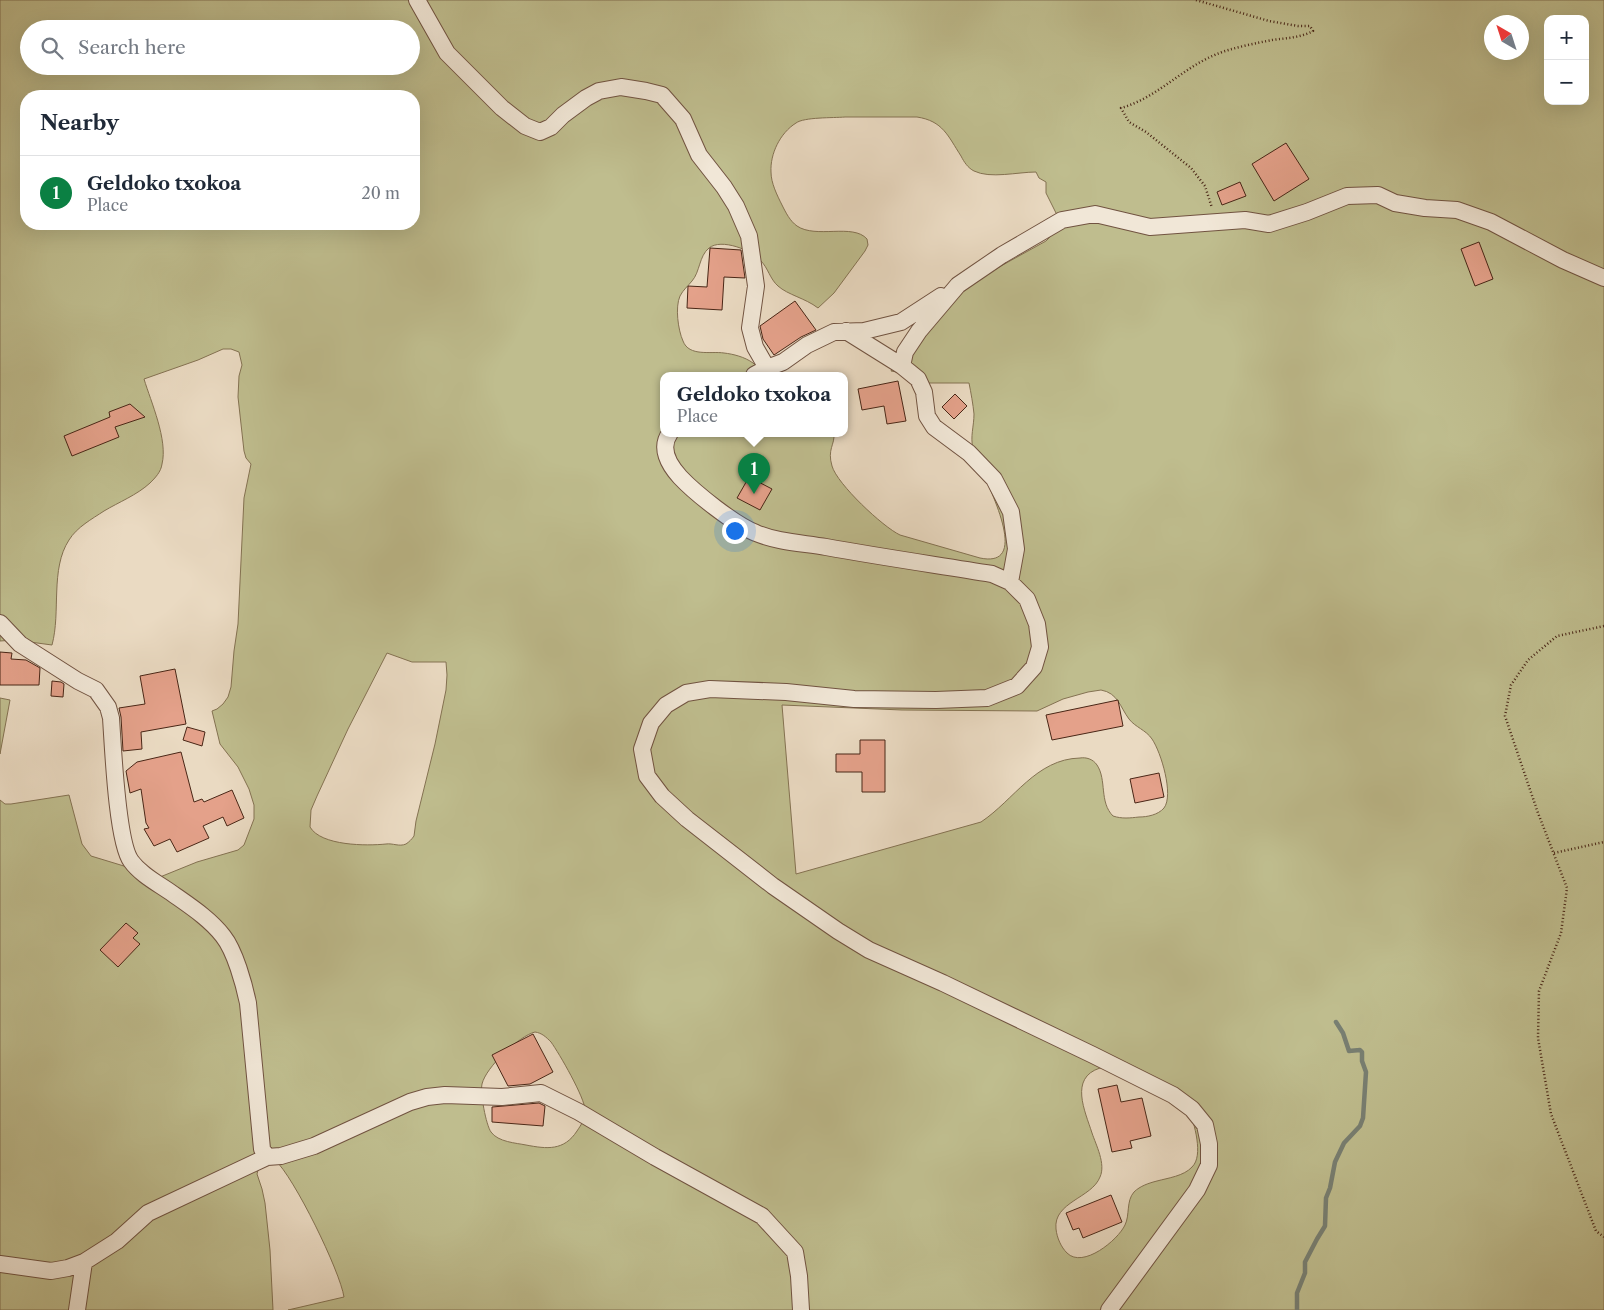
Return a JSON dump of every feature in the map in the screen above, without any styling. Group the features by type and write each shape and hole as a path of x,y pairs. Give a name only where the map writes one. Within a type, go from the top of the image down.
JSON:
{"street":[{"path":"417,0 447,52 502,108 525,126 540,132 551,128 563,115 586,98 600,91 621,87 662,95 683,119 699,155 736,206 749,236 756,286 750,328 761,372 783,362 807,345 834,332 864,331 901,322 1002,255 1062,220 1095,214 1150,227 1245,220 1269,224 1307,212 1347,196 1378,195 1395,203 1425,208 1457,210 1492,222 1562,260 1604,278"},
{"path":"902,366 905,352 919,331 958,285"},
{"path":"846,332 902,366 918,379 924,392 927,416 934,427 970,453 994,478 1011,512 1016,549 1010,582"},
{"path":"667,437 665,451 670,467 688,486 742,526 756,534 992,574 1010,582 1026,599 1037,624 1040,647 1034,667 1017,686 987,698 936,700 854,699 786,692 710,689 686,693 666,705 652,723 642,749 647,776 662,796 687,819 773,886 838,931 869,950 943,983 1146,1081 1173,1095 1192,1108 1205,1125 1209,1144 1208,1164 1197,1190 1109,1310"},
{"path":"0,623 20,644 78,681 96,690 103,698 111,718 121,825 130,860 144,874 202,916 224,936 243,982 248,1003 262,1149 267,1157"},
{"path":"0,1264 51,1271 68,1268 84,1262 117,1241 148,1213 267,1157 281,1156 314,1146 410,1102 427,1097 445,1095 502,1097 541,1093 579,1112 762,1216 795,1252 800,1276 801,1310"},
{"path":"77,1310 84,1262"}],"path":[{"path":"1196,0 1269,21 1310,26 1313,31 1304,36 1270,41 1217,54 1186,70 1137,103 1121,108 1129,122 1146,132 1191,168 1205,186 1217,223"},
{"path":"1604,626 1557,636 1528,660 1511,686 1505,716 1538,812 1567,888 1561,933 1540,991 1538,1038 1551,1114 1596,1231 1604,1237"},
{"path":"1554,853 1604,842"}],"shaded area":[{"path":"0,0 1604,0 1604,1310 288,1310 344,1297 341,1284 315,1225 293,1185 275,1160 258,1170 257,1174 265,1203 273,1310 0,1310 0,800 5,804 11,804 69,795 82,844 91,856 160,877 197,862 238,850 244,845 254,819 254,805 249,789 238,767 220,744 212,711 223,704 228,697 231,687 238,624 244,498 251,464 246,458 244,451 238,397 239,376 242,365 239,352 223,349 144,379 161,433 163,454 161,467 154,479 145,487 90,520 80,527 69,540 63,551 60,564 55,632 52,645 15,640 0,641","holes":["917,117 933,122 944,130 965,163 974,171 988,175 1036,172 1039,178 1046,182 1046,193 1059,219 1052,235 1046,241 990,272 933,314 904,343 891,371 904,373 926,383 969,383 974,414 972,444 993,495 1005,534 1004,549 997,558 980,558 900,535 892,530 851,494 836,474 830,455 834,437 660,437 660,372 760,372 754,364 743,357 724,353 695,351 686,346 683,341 678,318 678,301 695,277 703,255 709,248 721,244 744,249 757,257 778,286 818,308 834,293 868,245 867,239 861,234 844,231 805,230 797,226 790,219 776,193 771,172 774,151 785,132 800,121 812,119","387,653 412,662 446,662 446,690 414,836 406,844 401,845 357,845 324,838 310,827 311,810 348,729","1101,690 1115,697 1131,722 1147,733 1156,745 1165,774 1168,794 1164,808 1156,814 1145,817 1126,818 1113,816 1104,798 1102,777 1097,765 1085,758 1064,760 1038,773 981,822 796,874 782,705 902,710 1037,711 1063,699","535,1032 540,1033 551,1042 565,1065 584,1104 585,1116 582,1124 572,1138 554,1147 548,1148 507,1142 498,1138 491,1132 485,1116 482,1088 485,1077 504,1053","1100,1068 1105,1068 1189,1109 1198,1148 1196,1162 1185,1173 1148,1184 1134,1192 1130,1200 1125,1225 1108,1245 1091,1255 1074,1257 1067,1253 1057,1236 1057,1220 1060,1212 1066,1206 1096,1184 1102,1172 1100,1155 1083,1105 1082,1087 1090,1073"]},
{"path":"0,698 10,700 0,754"}],"building":[{"path":"1286,143 1309,179 1274,201 1252,164"},
{"path":"1240,182 1246,196 1222,205 1217,192"},
{"path":"1479,242 1493,279 1475,286 1461,249"},
{"path":"710,248 741,250 745,278 724,277 722,310 687,308 688,286 707,287"},
{"path":"795,301 816,330 801,337 774,355 763,339 760,326"},
{"path":"898,381 906,421 887,424 884,406 862,410 858,389"},
{"path":"955,394 967,406 954,419 942,407"},
{"path":"130,404 145,417 115,427 119,437 72,456 64,436 110,417 109,412"},
{"path":"749,477 772,489 760,510 737,498"},
{"path":"0,652 12,653 11,659 26,660 40,668 39,685 0,685"},
{"path":"175,669 186,724 141,732 142,749 123,751 119,708 145,704 140,676"},
{"path":"52,681 64,684 63,697 51,696"},
{"path":"1118,700 1123,726 1052,740 1046,715"},
{"path":"187,727 205,732 202,746 183,740"},
{"path":"860,740 885,740 885,792 862,792 862,772 836,772 836,754 860,754"},
{"path":"181,752 194,802 202,799 204,802 232,790 244,818 227,826 223,817 203,826 209,838 177,852 170,839 154,846 144,829 149,828 146,823 141,789 130,793 126,771 137,762"},
{"path":"1159,773 1164,797 1135,803 1130,779"},
{"path":"126,923 138,933 133,938 140,944 118,967 100,950"},
{"path":"533,1034 553,1072 530,1084 508,1086 492,1055"},
{"path":"1117,1085 1121,1102 1142,1098 1151,1136 1130,1141 1132,1148 1112,1152 1098,1089"},
{"path":"539,1103 545,1106 543,1126 492,1122 492,1107"},
{"path":"1111,1195 1122,1222 1083,1238 1079,1228 1073,1230 1066,1213"}],"waterway":[{"path":"1297,1310 1297,1293 1305,1273 1305,1262 1325,1226 1326,1198 1335,1162 1344,1143 1360,1126 1363,1118 1366,1072 1362,1061 1362,1052 1360,1050 1349,1051 1343,1033 1336,1022"}],"place":[{"name":"Geldoko txokoa","path":"754,494"}]}
